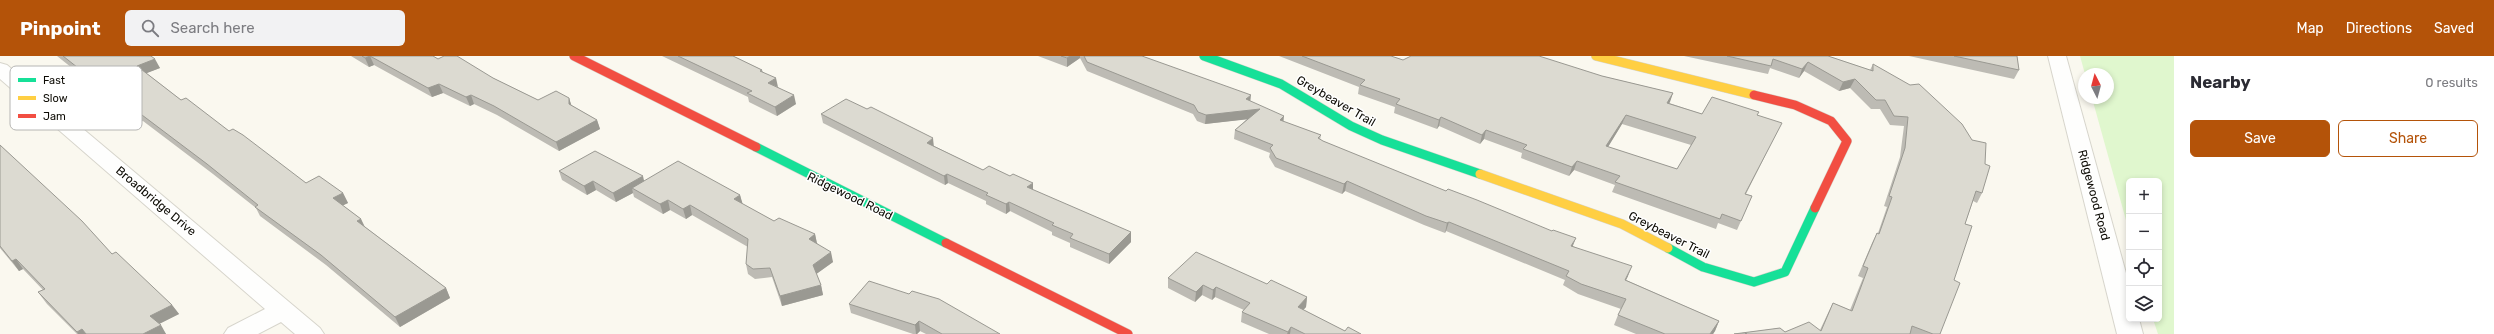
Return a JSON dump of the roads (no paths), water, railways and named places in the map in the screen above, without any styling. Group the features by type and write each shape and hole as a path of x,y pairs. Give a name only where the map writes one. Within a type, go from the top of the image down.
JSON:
{"street":[{"name":"Ridgewood Road","path":"574,56 634,88 1128,334"},
{"name":"Greybeaver Trail","path":"1204,56 1281,84 1351,126 1382,140 1622,224 1703,268 1754,282 1785,272 1847,141 1831,121 1795,105 1596,56"},
{"name":"Ridgewood Road","path":"2058,56 2130,334"},
{"name":"Broadbridge Drive","path":"0,69 10,78"},
{"name":"Broadbridge Drive","path":"72,130 311,334"},
{"path":"237,334 283,310"}]}
